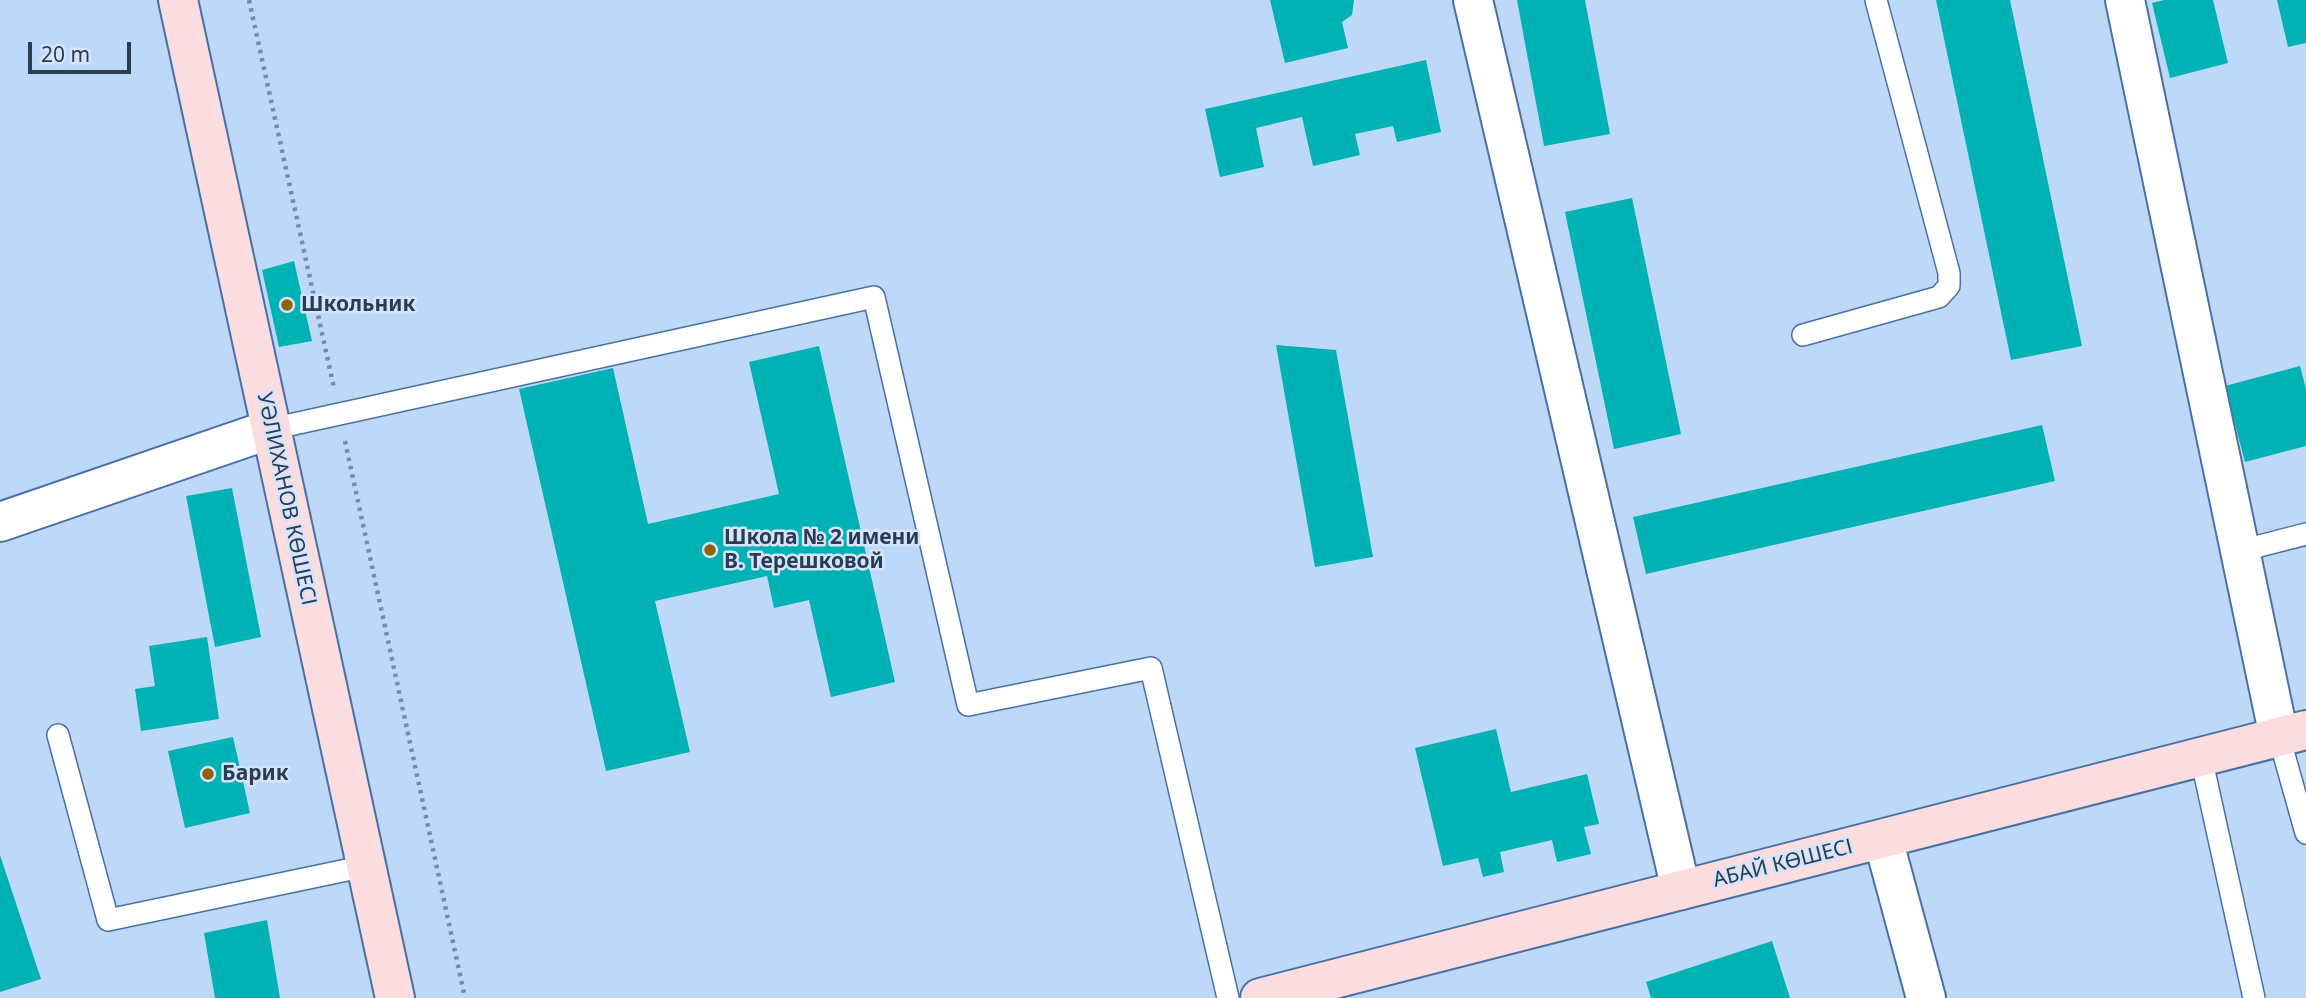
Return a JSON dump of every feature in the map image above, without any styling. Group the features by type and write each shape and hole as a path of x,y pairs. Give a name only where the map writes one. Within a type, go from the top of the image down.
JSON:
{"main road":[{"name":"УӘЛИХАНОВ КӨШЕСІ","path":"178,0 394,998"},
{"name":"АБАЙ КӨШЕСІ","path":"1260,998 2292,734"}],"street":[{"path":"1473,0 1681,890"},
{"path":"2125,0 2240,551 2292,734"},
{"path":"0,522 271,429"},
{"path":"1882,839 1926,998"}],"lane":[{"path":"1803,335 1939,298 1949,286 1950,273 1876,0"},
{"path":"271,429 874,297 968,705 1151,668 1228,998"},
{"path":"2240,551 2306,534"},
{"path":"58,734 108,920 366,866"},
{"path":"2292,734 2306,833"},
{"path":"2201,757 2254,998"}],"path":[{"path":"250,0 465,998"}],"building":[{"path":"1270,0 1354,0 1352,15 1342,22 1348,48 1285,63"},
{"path":"1517,0 1585,0 1610,134 1544,146"},
{"path":"1936,0 2010,0 2082,346 2011,360"},
{"path":"2164,0 2213,0 2228,63 2170,78 2152,3"},
{"path":"2277,0 2306,0 2306,43 2288,47"},
{"path":"1426,60 1441,132 1397,142 1393,126 1355,134 1360,155 1313,166 1302,117 1256,128 1264,167 1220,177 1205,109"},
{"path":"1632,198 1681,434 1614,449 1565,212"},
{"name":"Школьник","path":"294,261 312,341 279,347 262,270"},
{"path":"1276,345 1336,350 1373,557 1315,567"},
{"name":"Школа № 2 имени В. Терешковой","path":"819,346 895,682 831,697 809,600 774,608 767,576 655,601 690,752 606,771 519,389 613,368 648,524 779,494 749,362"},
{"path":"2300,366 2306,389 2306,446 2245,462 2225,386"},
{"path":"2042,425 2055,481 1646,574 1633,517"},
{"path":"232,488 261,637 215,647 186,496"},
{"path":"207,637 219,719 141,731 135,689 155,686 149,646"},
{"path":"1496,729 1511,792 1587,774 1599,824 1584,827 1591,854 1557,862 1552,840 1500,852 1504,872 1483,877 1478,858 1443,866 1415,748"},
{"path":"233,737 250,813 185,828 168,751"},
{"path":"0,855 41,979 0,992"},
{"path":"267,920 280,998 215,998 204,933"},
{"path":"1772,941 1790,998 1651,998 1646,982"}],"place":[{"name":"Школьник","path":"287,305"},
{"name":"Школа № 2 имени В. Терешковой","path":"710,550"},
{"name":"Барик","path":"208,774"}]}
